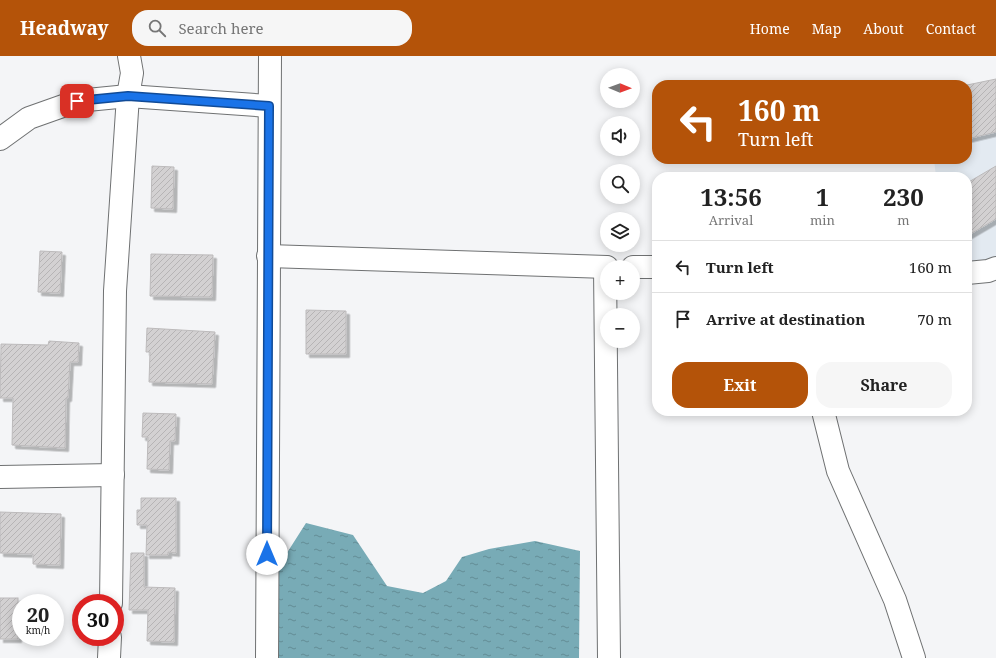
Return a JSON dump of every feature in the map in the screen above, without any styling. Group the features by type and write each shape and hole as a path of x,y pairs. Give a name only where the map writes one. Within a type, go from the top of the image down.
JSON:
{"street":[{"path":"111,594 115,291 128,96 132,72 129,56"},
{"path":"267,658 270,56"},
{"path":"0,139 29,118 77,101 128,96 269,106"},
{"path":"268,256 600,267"},
{"path":"640,267 652,267"},
{"path":"972,273 988,271 996,268"},
{"path":"606,300 609,658"},
{"path":"824,416 838,471 895,600 914,658"},
{"path":"0,477 113,475"},
{"path":"109,658 110,646"}],"shaded area":[{"path":"996,106 996,257 972,265 972,172 935,172 935,164 972,164 972,113"}],"water":[{"path":"306,523 353,535 387,586 423,593 446,581 462,557 489,549 535,541 580,551 579,658 267,658 267,596 285,556"}],"building":[{"path":"996,79 996,132 972,138 972,84"},
{"path":"152,166 174,167 173,209 151,208"},
{"path":"996,166 996,219 972,233 972,180"},
{"path":"40,251 62,252 60,293 38,292"},
{"path":"151,254 213,255 212,297 150,296"},
{"path":"306,310 346,311 346,354 306,354"},
{"path":"147,328 215,332 212,384 149,382 150,352 146,352"},
{"path":"49,341 79,343 78,362 70,362 68,398 66,398 65,448 12,445 13,398 0,398 1,344 48,345"},
{"path":"143,413 176,414 175,441 170,441 169,470 147,469 148,437 142,437"},
{"path":"141,498 176,498 176,553 168,552 168,555 146,555 147,525 137,525 137,510 141,510"},
{"path":"0,512 61,514 60,565 33,564 33,554 0,553"},
{"path":"131,553 144,553 144,587 175,588 174,642 147,641 148,610 129,610"},
{"path":"0,598 12,598 12,639 0,639"}],"route":[{"path":"77,101 128,96 269,106 267,554"}]}
